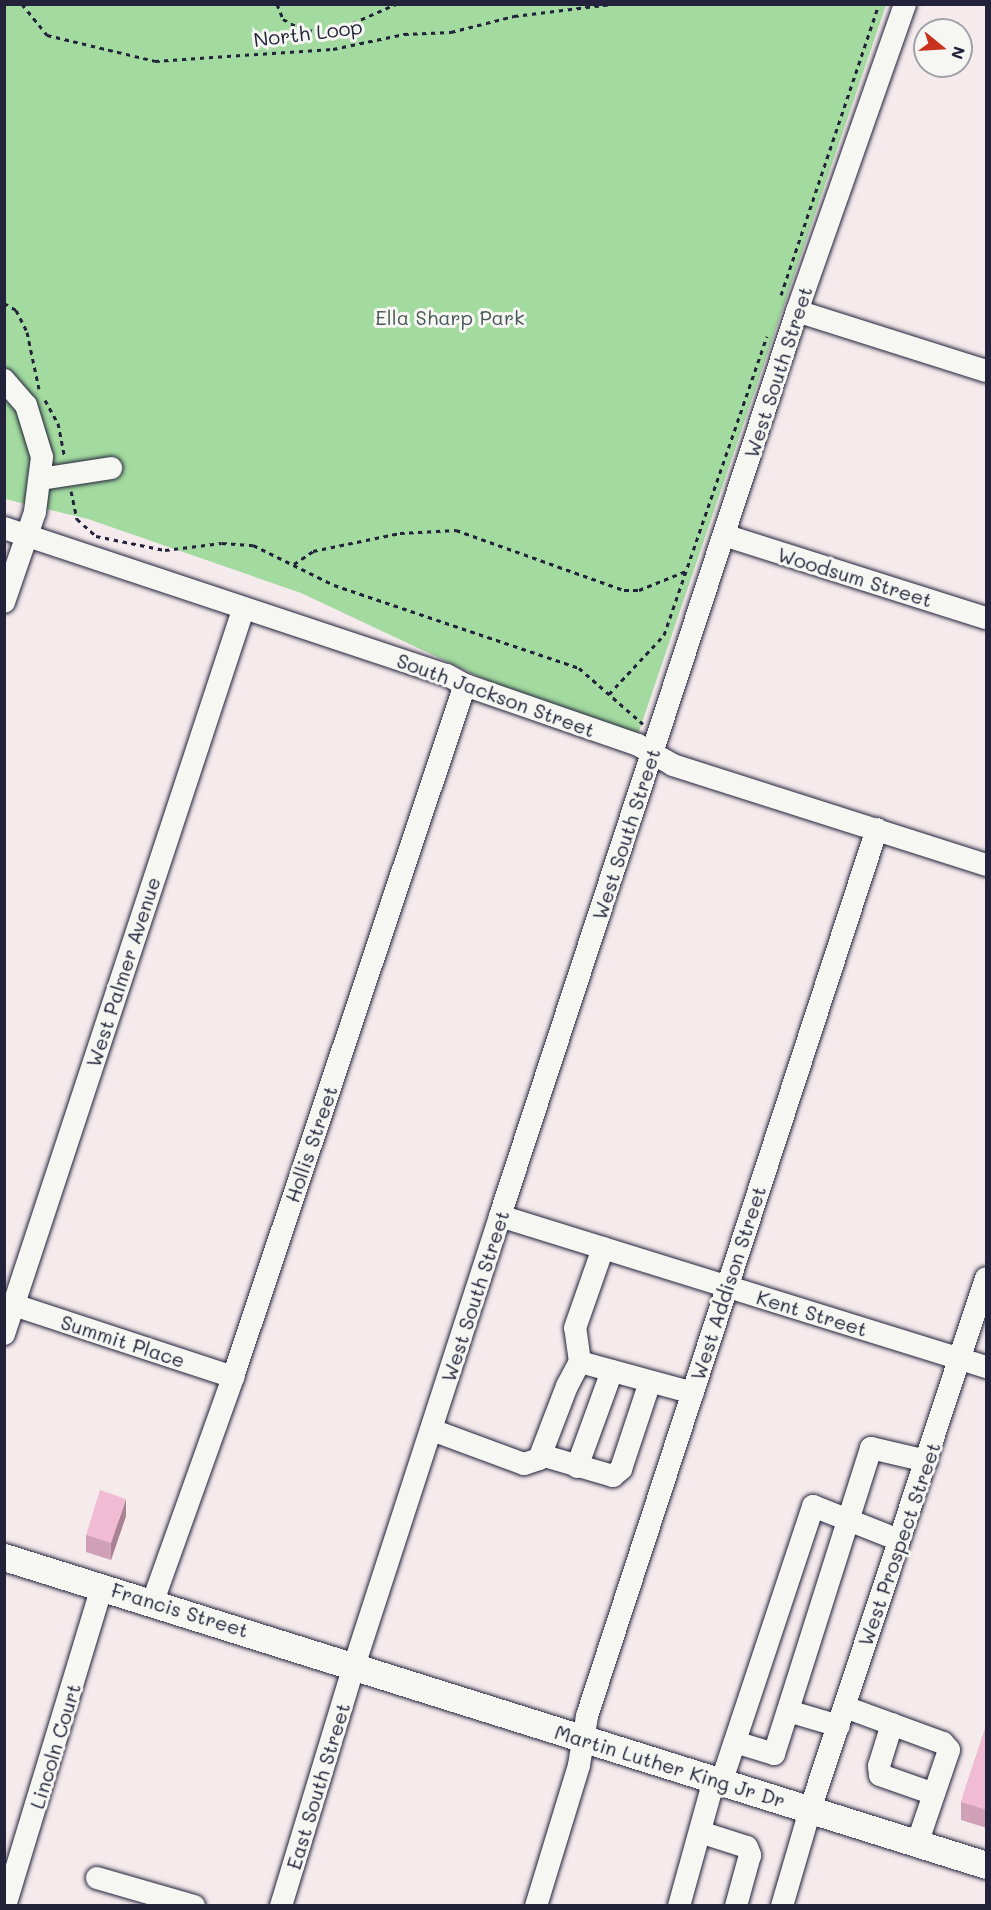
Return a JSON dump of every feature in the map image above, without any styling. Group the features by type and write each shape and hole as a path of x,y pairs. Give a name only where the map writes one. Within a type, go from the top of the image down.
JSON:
{"main road":[{"name":"Francis Street","path":"4,1557 153,1601 354,1666"},
{"name":"Martin Luther King Jr Dr","path":"354,1666 987,1865"}],"street":[{"name":"West South Street","path":"354,1666 724,536 787,309 905,4"},
{"path":"787,309 987,371"},
{"path":"4,380 26,405 34,423 42,457 41,479 27,535 4,602"},
{"path":"41,479 68,478 111,468"},
{"name":"South Jackson Street","path":"4,528 243,610 447,675 465,685 653,753 673,765 987,865"},
{"name":"Woodsum Street","path":"724,536 987,618"},
{"name":"West Palmer Avenue","path":"4,1334 243,610"},
{"name":"Hollis Street","path":"153,1601 232,1377 465,685"},
{"name":"West Addison Street","path":"536,1905 579,1765 582,1739 726,1287 877,829"},
{"name":"Kent Street","path":"500,1216 987,1368"},
{"path":"432,1430 524,1464 541,1455 567,1386 580,1362 575,1329 603,1248"},
{"name":"West Prospect Street","path":"782,1905 810,1810 987,1278"},
{"name":"Summit Place","path":"14,1305 232,1377"},
{"path":"580,1362 693,1393"},
{"path":"577,1467 612,1371"},
{"path":"541,1455 613,1476 621,1469 650,1382"},
{"path":"735,1742 774,1754 871,1448 927,1461"},
{"path":"679,1905 700,1832 735,1742 813,1506 849,1518 899,1540"},
{"name":"Lincoln Court","path":"5,1905 12,1864 102,1586"},
{"name":"East South Street","path":"281,1905 354,1666"},
{"path":"788,1711 892,1724 943,1743 949,1750 917,1844"},
{"path":"892,1724 879,1766 880,1775 934,1794"},
{"path":"700,1832 747,1846 750,1855 736,1905"},
{"path":"97,1878 194,1905"}],"path":[{"name":"North Loop","path":"22,4 47,36 155,61 333,49 404,34 451,32 514,16 612,4"},
{"name":"North Loop","path":"277,4 283,20 299,28 328,34 396,4"},
{"path":"787,309 879,4"},
{"path":"4,303 16,310 27,332 38,386 58,423 77,519 96,536 165,550 222,543 253,545 333,585 579,668 645,725"},
{"path":"609,694 664,635 770,329"},
{"path":"294,564 313,551 400,533 456,530 624,590 639,590 687,570 712,570"}],"green space":[{"name":"Ella Sharp Park","path":"5,5 886,5 633,749 301,593 88,519 5,499"}],"building":[{"path":"100,1490 126,1499 111,1543 86,1535"},
{"path":"987,1723 987,1810 961,1802"}]}
